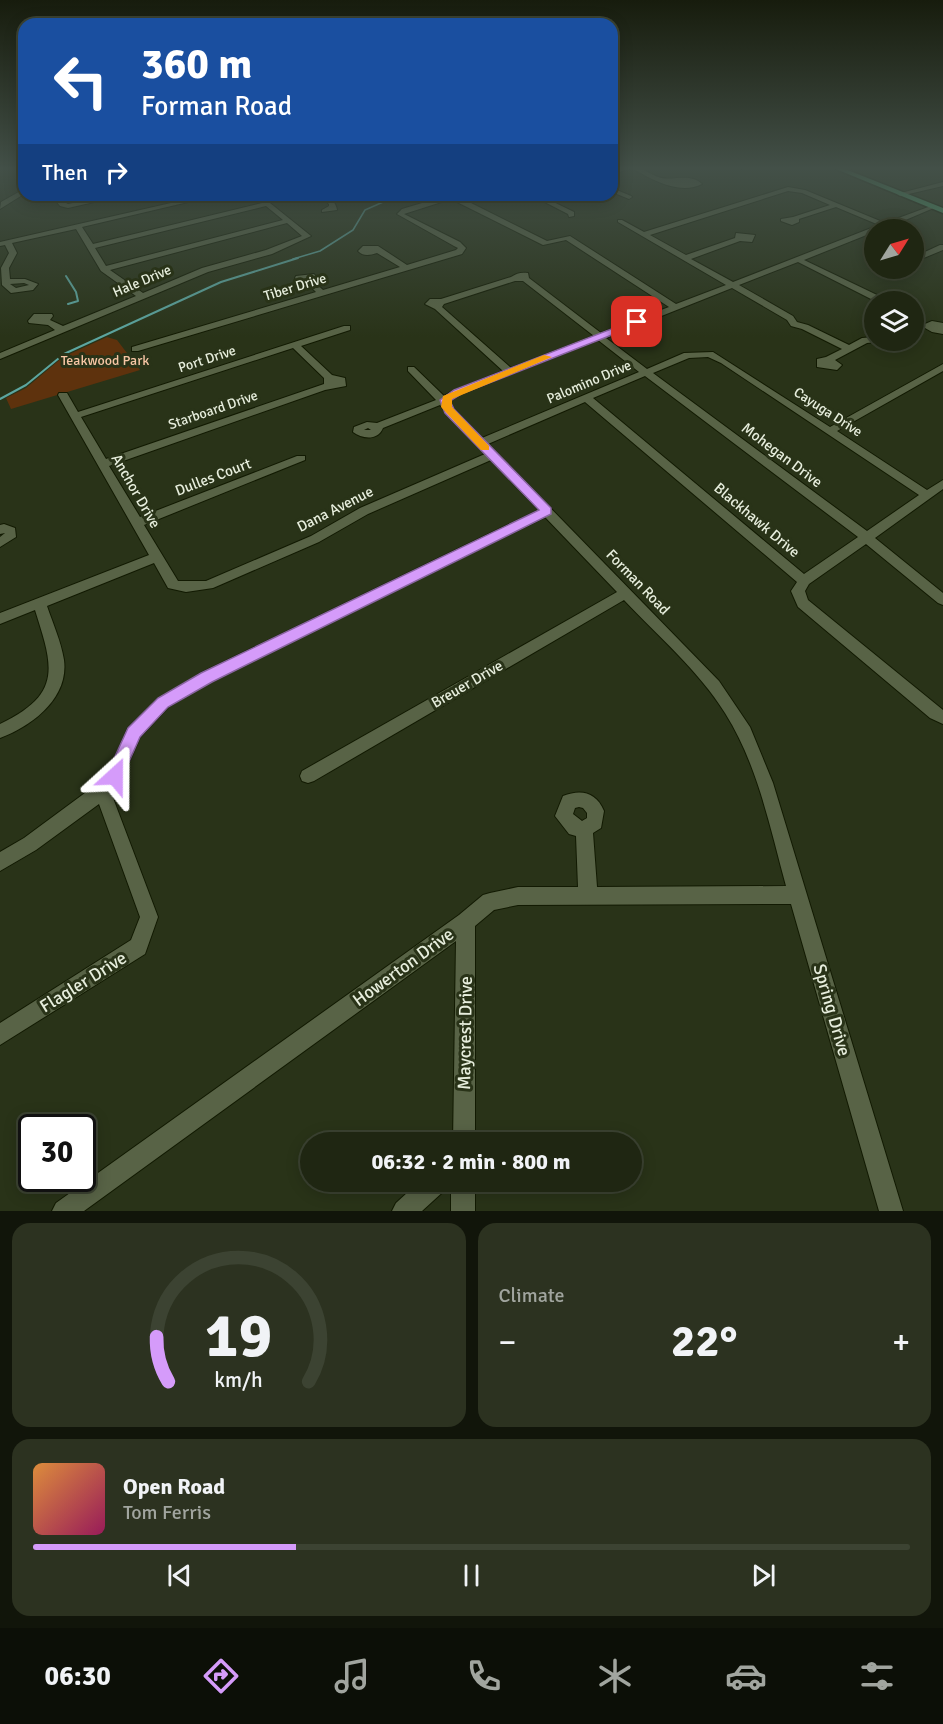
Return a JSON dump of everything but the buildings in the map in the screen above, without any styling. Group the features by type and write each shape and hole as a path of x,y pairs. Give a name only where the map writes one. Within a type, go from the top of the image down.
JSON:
{"street":[{"path":"6,282 25,281 34,284 30,288 14,291 6,285 5,268 13,253 4,243 89,224"},
{"path":"90,247 186,224"},
{"path":"104,269 277,224"},
{"name":"Hale Drive","path":"1,354 205,270 269,252 307,236 290,224"},
{"name":"Tiber Drive","path":"135,349 454,254 462,248 417,224"},
{"path":"507,224 546,243 567,238 675,307"},
{"path":"625,224 790,318 801,320 805,327 847,348"},
{"path":"645,234 677,224"},
{"path":"78,226 104,269 142,296"},
{"path":"378,426 445,400 452,394 864,233"},
{"path":"686,258 739,239"},
{"path":"924,256 943,247"},
{"path":"376,252 406,268"},
{"path":"797,259 864,292"},
{"name":"Mohegan Drive","path":"510,372 440,304 514,279 525,279 866,537 943,600"},
{"path":"310,282 322,293"},
{"path":"45,321 61,329"},
{"name":"Port Drive","path":"75,416 347,328"},
{"path":"828,360 847,348 864,342"},
{"name":"Starboard Drive","path":"103,464 328,382 296,346"},
{"name":"Palomino Drive","path":"480,443 687,355 710,354"},
{"name":"Cayuga Drive","path":"710,354 928,496"},
{"path":"830,431 943,367"},
{"name":"Forman Road","path":"411,369 439,398 445,400 446,407 714,685 727,701 753,749 773,809"},
{"name":"Anchor Drive","path":"63,395 173,585 192,588"},
{"name":"Blackhawk Drive","path":"587,398 804,581"},
{"name":"Dana Avenue","path":"192,588 208,585 315,539 364,511 492,455"},
{"name":"Dulles Court","path":"137,523 301,458"},
{"path":"943,484 804,581 798,591 803,603 935,713 943,717"},
{"path":"0,862 30,844 95,795 105,798 134,733 163,703 206,677 547,511"},
{"path":"0,530 4,528 11,531 10,537 0,543"},
{"path":"0,619 156,557"},
{"name":"Breuer Drive","path":"308,776 626,593"},
{"path":"0,731 21,722 45,701 55,682 58,664 40,604"},
{"name":"Flagler Drive","path":"0,1035 138,947 149,917 105,798"},
{"name":"Spring Drive","path":"773,809 891,1211"},
{"path":"584,830 588,894"},
{"name":"Howerton Drive","path":"64,1211 466,922 490,902 518,896 588,894 798,895"},
{"name":"Maycrest Drive","path":"464,1132 466,922"},
{"path":"404,1211 426,1192"},
{"path":"463,1192 463,1211"}],"green space":[{"name":"Teakwood Park","path":"107,337 117,340 140,370 11,409 6,398 26,388 63,357"}],"waterway":[{"path":"293,259 320,251 353,230 357,224"},
{"path":"0,399 26,385 64,354 221,282 298,258"},
{"path":"66,276 76,292 78,301 68,304"}],"slow traffic":[{"path":"485,448 446,407 445,400 452,394 547,357"}],"route":[{"path":"115,776 134,733 163,703 206,677 547,511 449,410 445,405 445,400 458,392 637,322"}]}
